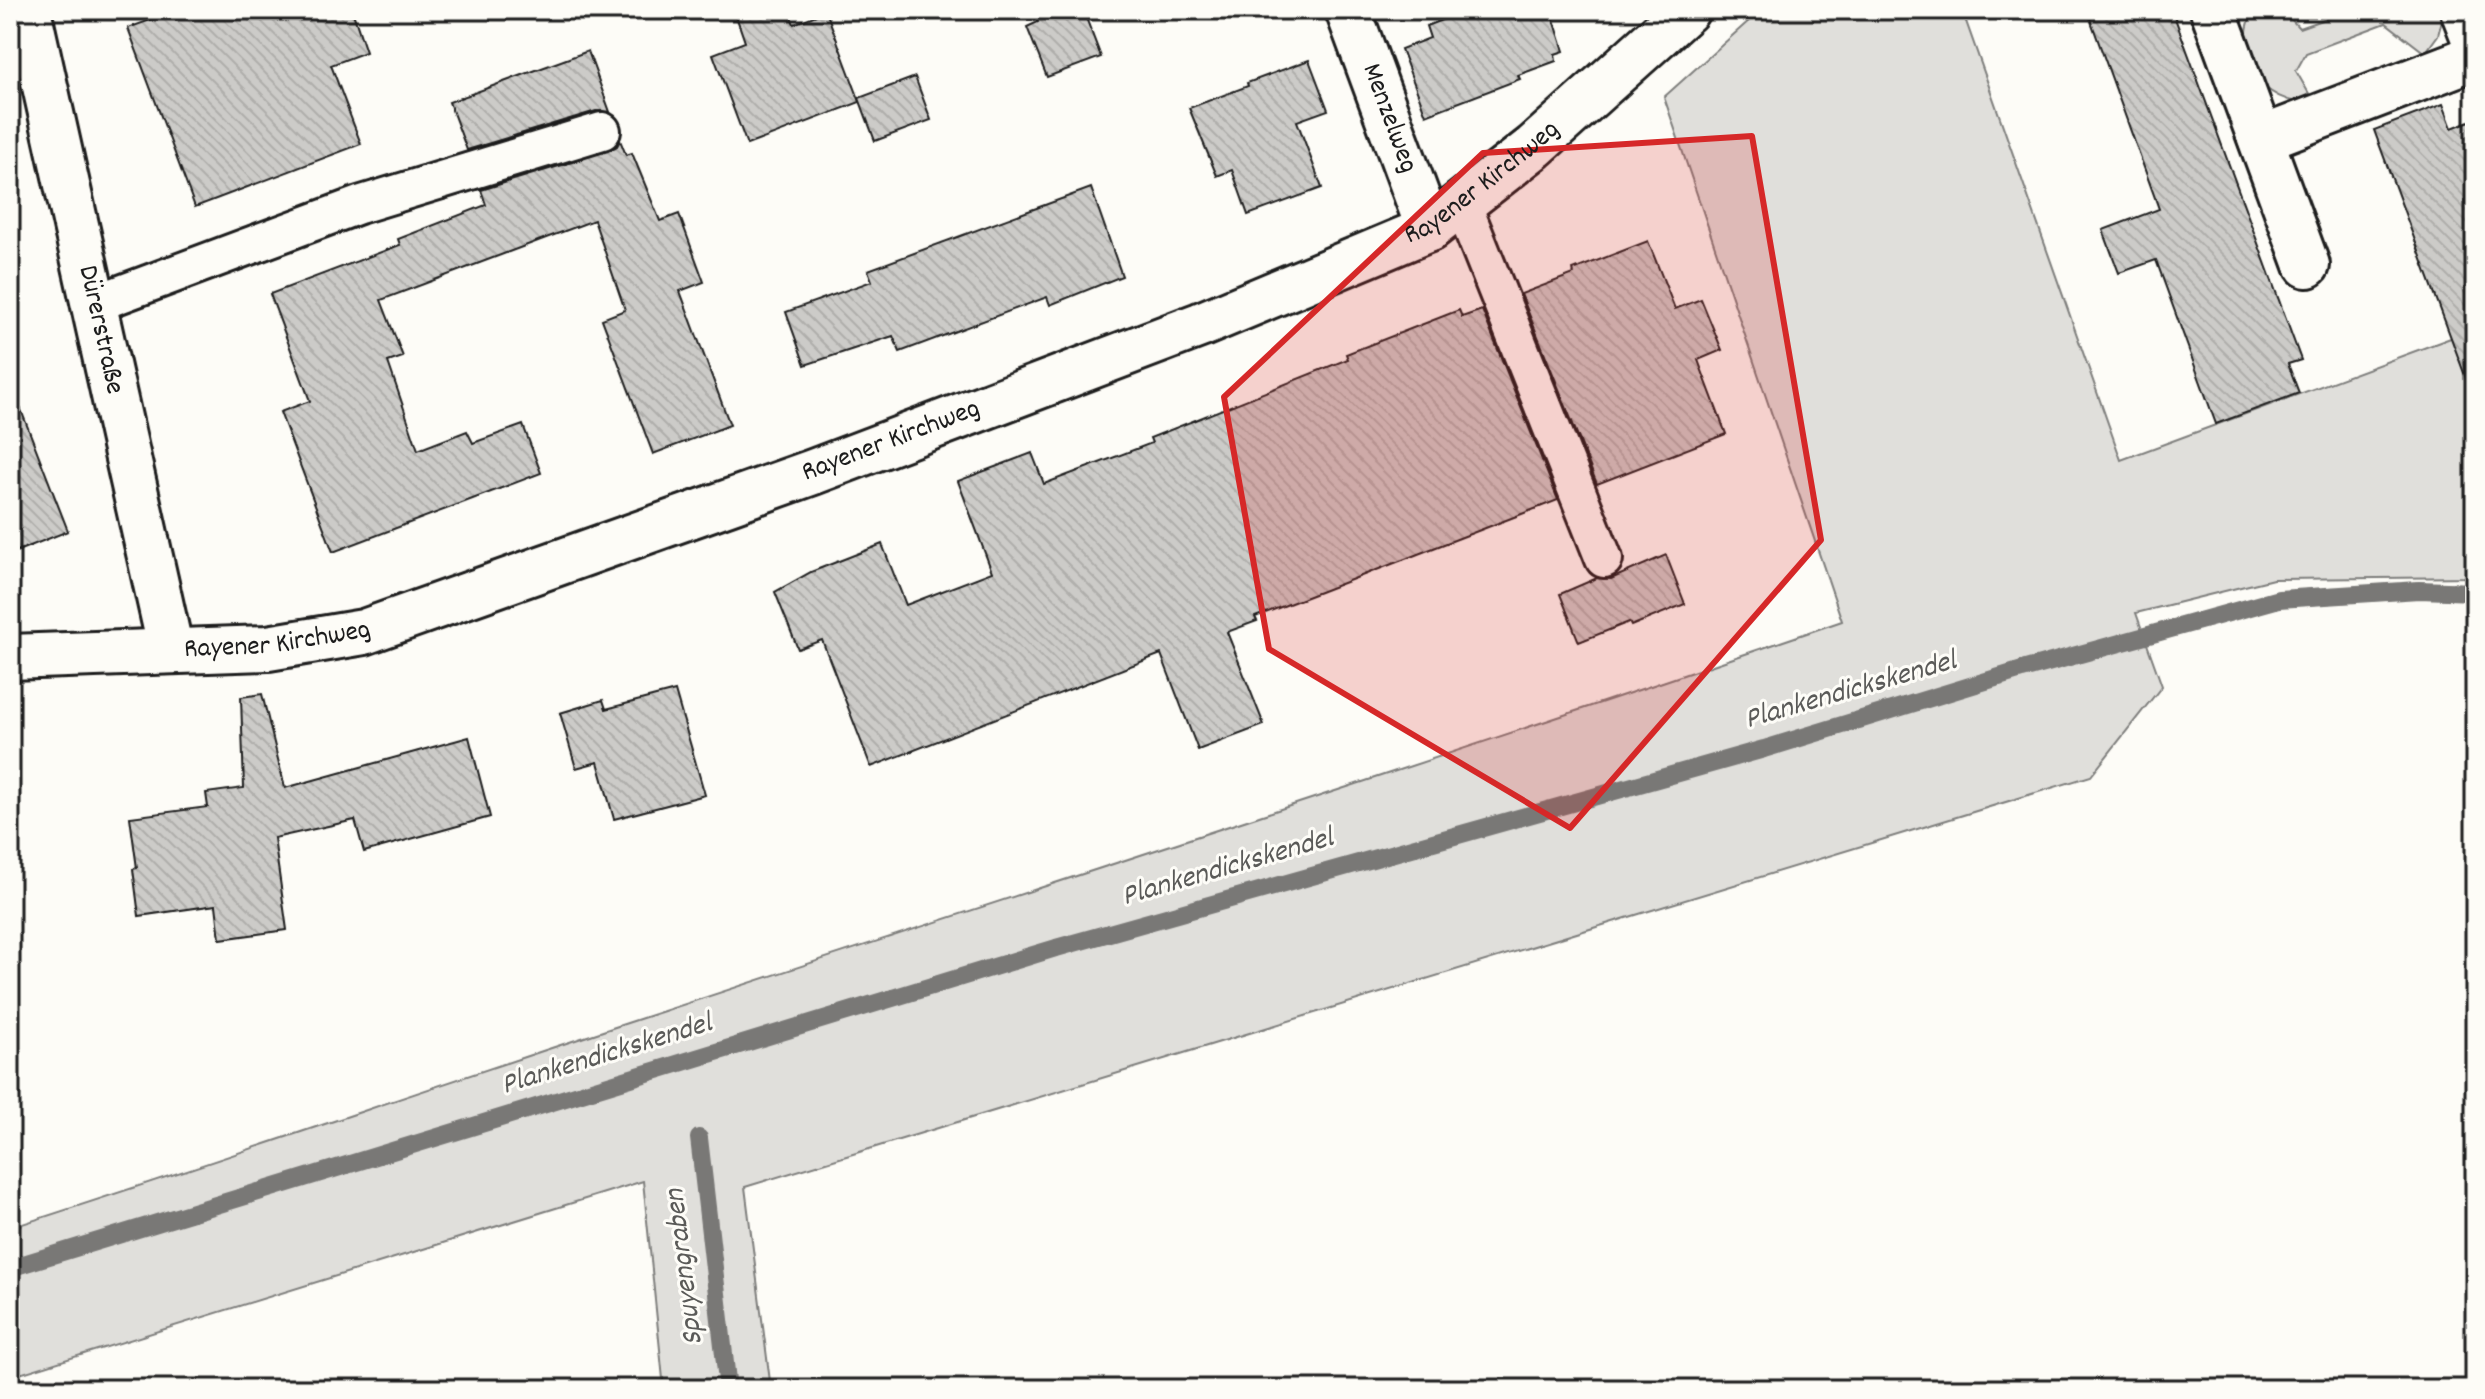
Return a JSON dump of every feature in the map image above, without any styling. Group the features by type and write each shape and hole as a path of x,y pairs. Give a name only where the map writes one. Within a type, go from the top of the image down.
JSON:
{"street":[{"name":"Menzelweg","path":"1348,10 1446,216"},
{"name":"Rayener Kirchweg","path":"10,657 268,648 364,632 813,472 1200,325 1446,216 1534,147 1687,10"},
{"path":"2213,10 2307,265"},
{"path":"2463,10 2475,41"},
{"name":"Dürerstraße","path":"22,17 94,304 171,651"},
{"path":"2261,139 2475,57"}],"lane":[{"path":"94,304 359,205 602,131"},
{"path":"1446,216 1604,559"}],"highlighted area":[{"path":"1752,136 1821,540 1570,828 1269,649 1224,397 1483,153"}],"shaded area":[{"path":"1761,10 1962,10 2121,460 2475,329 2475,577 2273,579 2136,613 2162,686 2091,776 745,1187 771,1389 664,1389 643,1181 10,1377 10,1228 1842,621 1664,97"},
{"path":"2253,10 2283,10 2299,28 2350,10 2444,10 2444,13 2438,35 2425,53 2386,23 2306,53 2296,71 2315,104 2279,96 2255,76 2246,46"}],"building":[{"path":"178,10 352,10 366,52 331,65 361,144 195,207 128,28"},
{"path":"734,10 788,10 794,24 826,11 860,102 747,145 713,54 745,42"},
{"path":"1034,10 1083,10 1101,57 1047,77 1027,27 1038,22"},
{"path":"1468,10 1551,10 1564,51 1555,54 1556,61 1518,75 1520,79 1426,115 1401,49 1430,38 1426,26"},
{"path":"2087,10 2172,10 2301,360 2288,364 2299,393 2216,424 2156,260 2119,273 2103,230 2159,209"},
{"path":"588,51 610,112 596,111 467,150 449,102"},
{"path":"1309,60 1328,110 1297,121 1322,188 1248,215 1232,170 1217,176 1189,108"},
{"path":"915,77 931,120 875,141 859,98"},
{"path":"2443,104 2452,128 2475,119 2475,388 2470,389 2374,130"},
{"path":"620,140 626,155 632,153 660,221 679,214 704,282 680,291 730,425 653,454 602,319 625,310 594,220 381,300 403,357 388,362 418,450 467,431 473,443 523,425 541,473 333,552 280,412 310,401 270,294 400,245 398,239 486,205 481,190 608,151"},
{"path":"1091,188 1122,276 1050,305 1047,297 900,352 893,336 805,365 786,312 872,281 868,270"},
{"path":"1648,241 1675,309 1701,299 1722,350 1698,360 1726,434 1597,484 1521,294"},
{"path":"1459,310 1462,317 1482,310 1558,500 1255,617 1257,621 1227,632 1264,725 1198,750 1161,654 871,767 822,640 798,649 775,592 811,572 882,544 906,605 992,572 958,481 1032,453 1044,484 1152,443 1150,438 1348,359 1346,354"},
{"path":"10,392 14,392 68,531 10,554"},
{"path":"1666,555 1685,604 1631,626 1629,622 1579,642 1560,594 1597,578 1611,579"},
{"path":"675,691 705,795 614,819 598,762 576,768 560,713 603,700 606,709"},
{"path":"262,694 285,788 469,737 490,817 364,852 355,820 274,838 287,930 220,939 216,905 139,916 130,817 208,807 206,793 244,788 241,697"}],"waterway":[{"name":"Plankendickskendel","path":"10,1268 1056,948 1764,749 2022,670 2279,599 2419,590 2475,592"},
{"name":"Spuyengraben","path":"699,1138 728,1389"}]}
